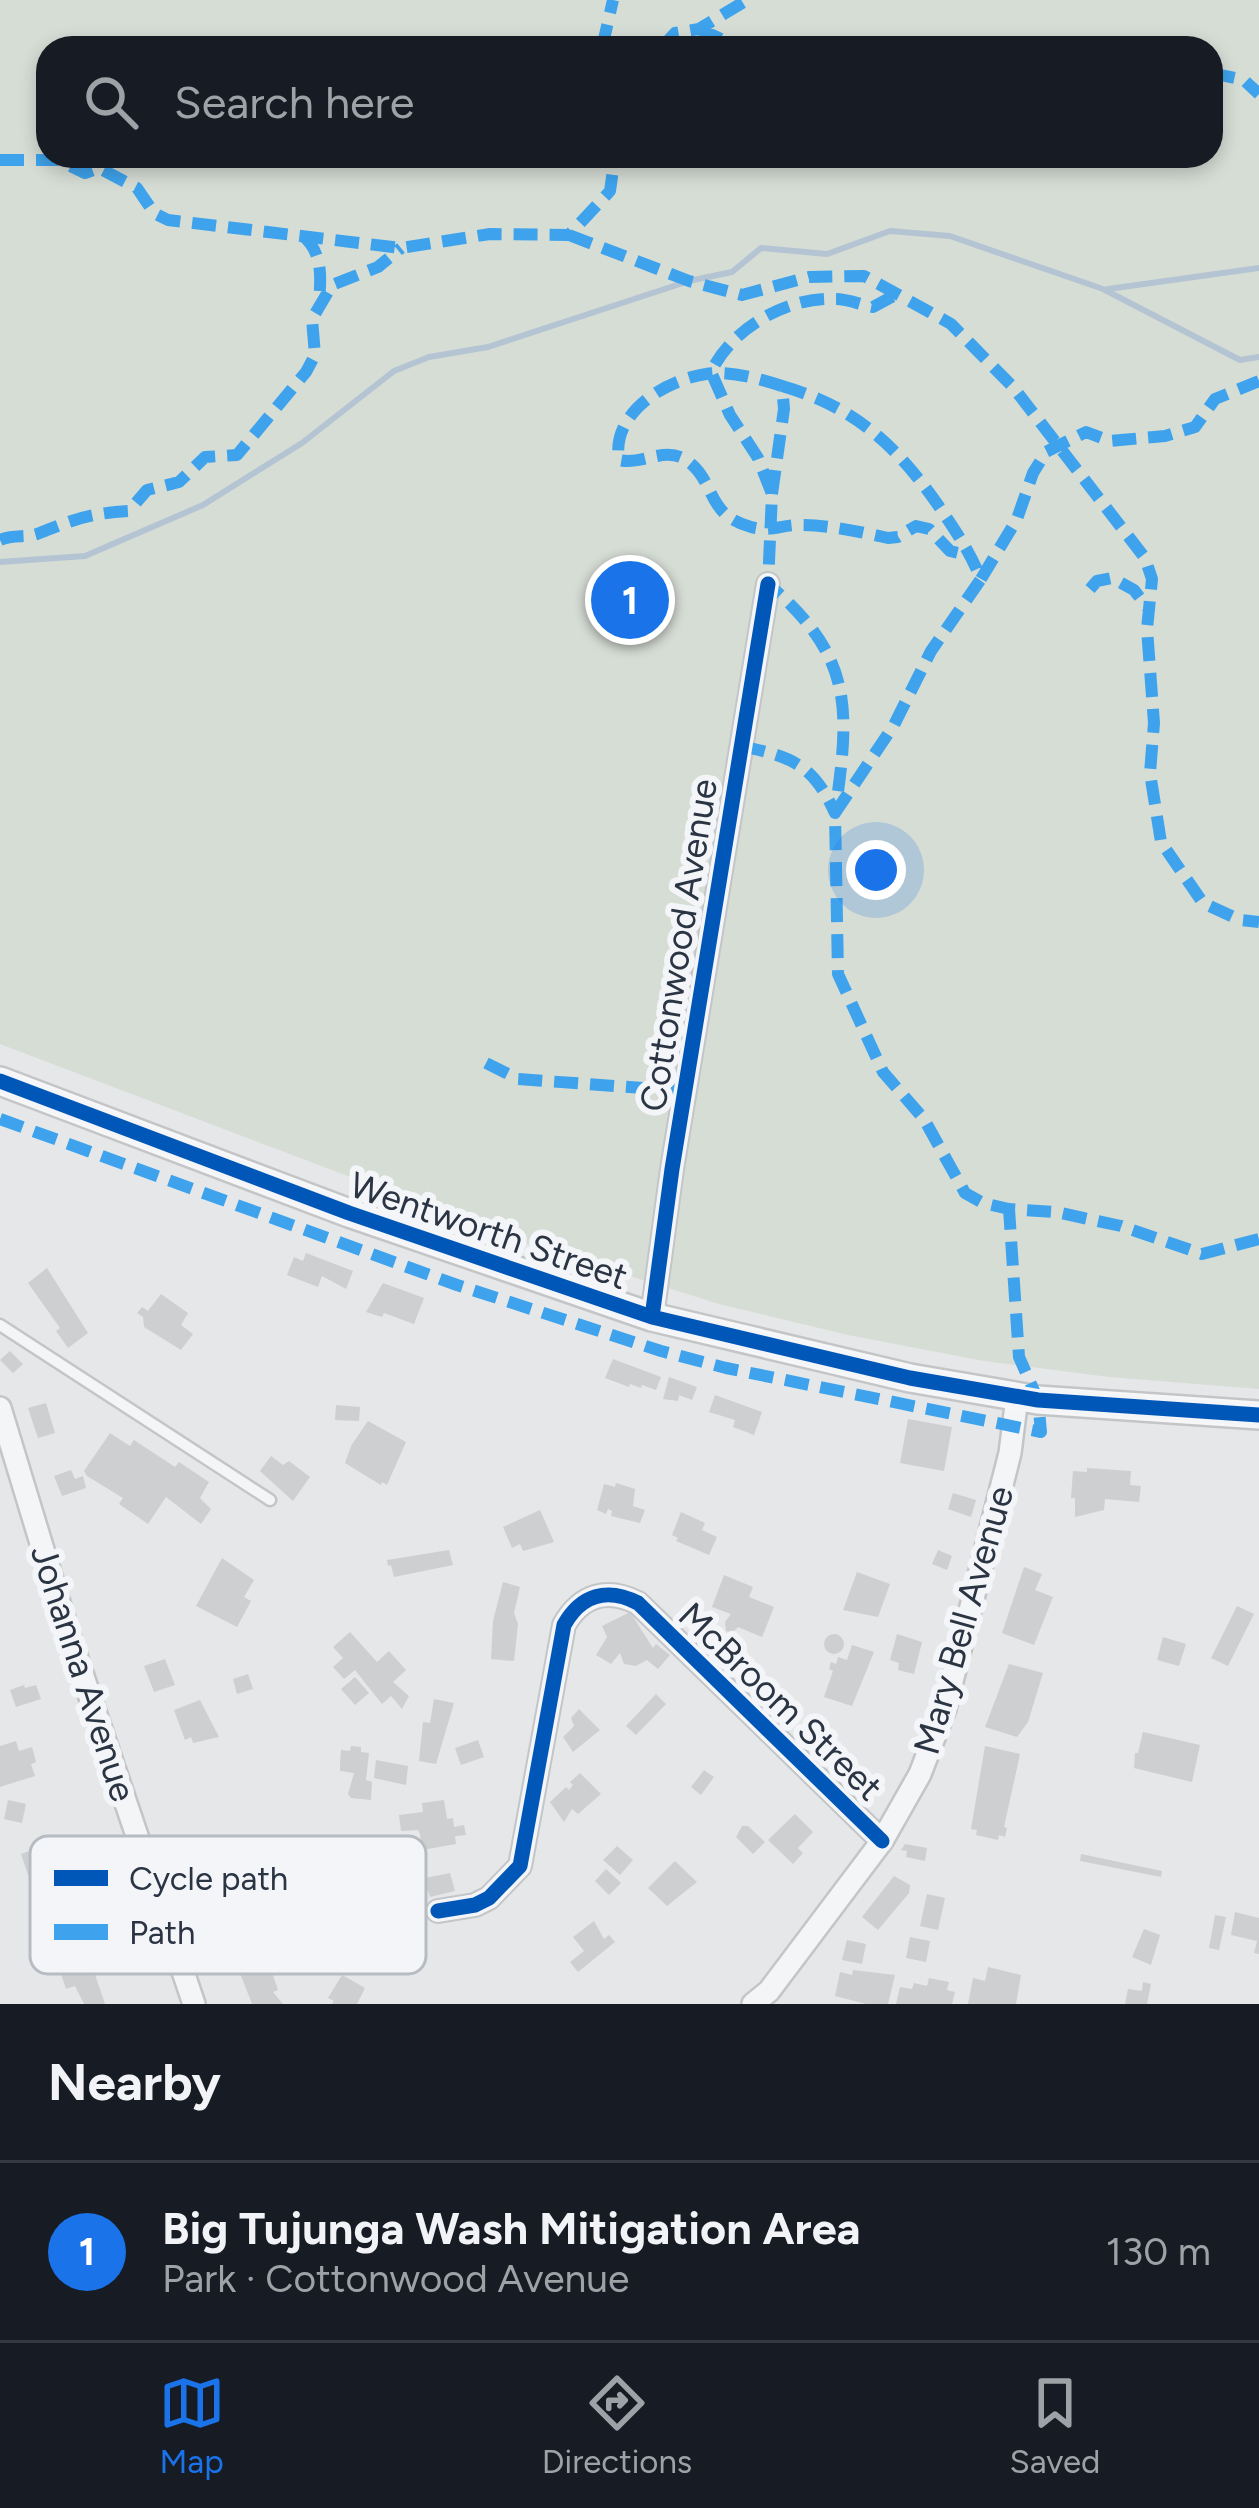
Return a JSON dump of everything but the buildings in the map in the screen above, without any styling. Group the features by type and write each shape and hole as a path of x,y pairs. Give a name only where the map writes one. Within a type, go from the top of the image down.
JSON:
{"main road":[{"name":"Wentworth Street","path":"0,1081 349,1213 652,1317 787,1352 1017,1397 1259,1415"}],"street":[{"name":"Cottonwood Avenue","path":"652,1317 768,584"},
{"name":"Mary Bell Avenue","path":"753,2004 769,1991 882,1841 920,1774 945,1709 1010,1453 1017,1397"},
{"name":"Johanna Avenue","path":"0,1408 137,1836"},
{"name":"McBroom Street","path":"438,1911 489,1898 520,1866 564,1625 582,1602 595,1596 610,1594 638,1603 882,1841"},
{"name":"Johanna Avenue","path":"184,1974 194,2004"}],"lane":[{"path":"0,1325 270,1500"}],"shaded area":[{"path":"0,0 1259,0 1259,1389 984,1361 848,1335 719,1304 519,1241 0,1044"}],"waterway":[{"path":"0,562 85,556 203,505 302,443 394,371 732,272 761,248 827,254 890,231 950,236 1103,289 1240,360 1259,357"},
{"path":"1108,289 1259,268"}],"marked path":[{"path":"605,36 613,0"},
{"path":"672,36 699,29 747,0"},
{"path":"699,29 714,36"},
{"path":"1223,76 1244,80 1259,94"},
{"path":"0,160 36,160"},
{"path":"75,168 85,173 99,168"},
{"path":"99,168 137,188 154,213 168,220 401,248 490,234 569,235 610,191 613,168"},
{"path":"569,235 689,281 742,295 809,277 864,276 951,324 1013,387 1145,558 1152,579 1147,629 1154,723 1150,773 1161,842 1203,903 1240,920 1259,922"},
{"path":"303,236 317,258 319,302"},
{"path":"0,540 37,534 92,515 129,511 147,490 179,482 205,457 237,455 306,372 315,355 312,319 332,285 378,267 401,248"},
{"path":"741,746 799,765 818,783 835,813 843,744 839,687 817,636 768,584 772,494 711,372 746,329 780,309 836,299 873,307 897,294"},
{"path":"772,494 784,409 782,386 724,373 690,377 658,391 623,428 619,460 680,457 698,470 719,507 737,522 763,529 819,526 888,538 916,526 929,529 950,551 971,556"},
{"path":"981,579 1017,519 1046,452 1086,432 1110,441 1165,436 1195,427 1215,399 1259,381"},
{"path":"782,386 831,405 889,447 938,505 981,579 931,651 894,725 835,813 838,974 883,1072 924,1119 965,1193 983,1203 1121,1226 1202,1254 1259,1239"},
{"path":"1090,589 1097,581 1112,578 1134,590 1150,611"},
{"path":"486,1063 518,1079 684,1091"},
{"path":"0,1119 457,1285 661,1351 1041,1432 1038,1400 1019,1357 1009,1209"}],"cycle path":[{"path":"652,1317 768,584"},
{"path":"0,1081 349,1213 652,1317 910,1378 1038,1400 1259,1415"},
{"path":"438,1911 489,1898 520,1866 564,1625 578,1607 605,1595 638,1603 882,1841"}],"place":[{"name":"Big Tujunga Wash Mitigation Area","path":"630,600"}]}
